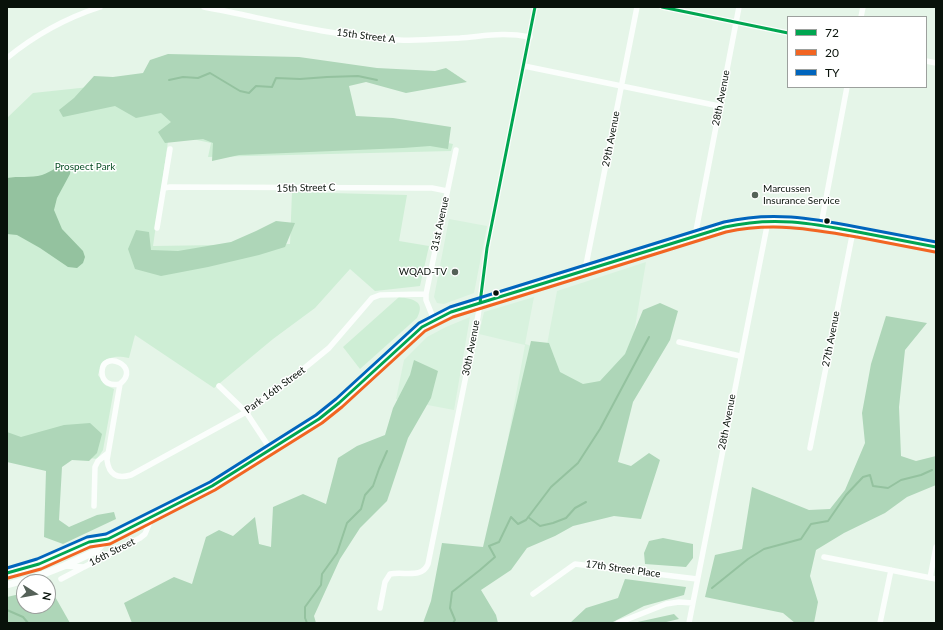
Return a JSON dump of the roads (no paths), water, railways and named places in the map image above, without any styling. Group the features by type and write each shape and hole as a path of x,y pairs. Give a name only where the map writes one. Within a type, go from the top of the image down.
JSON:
{"street":[{"path":"7,58 42,33 76,16 100,7"},
{"name":"15th Street A","path":"204,7 319,29 385,39 402,40 461,38 497,34 530,36"},
{"name":"30th Avenue","path":"380,608 385,582 390,574 420,572 426,569 428,564 480,303 487,248 535,7"},
{"name":"29th Avenue","path":"585,270 637,7"},
{"path":"662,7 787,33"},
{"name":"28th Avenue","path":"695,236 739,7"},
{"path":"524,66 719,106"},
{"path":"821,225 847,88"},
{"path":"158,228 170,149"},
{"name":"31st Avenue","path":"434,320 428,306 426,294 456,150"},
{"name":"15th Street C","path":"164,188 371,187 432,188 447,191"},
{"name":"28th Avenue","path":"688,623 768,221"},
{"name":"16th Street","path":"7,573 39,564 89,542 108,539 212,486 319,419 339,403 422,327 451,312 725,226 743,223 786,221 821,225 936,247"},
{"name":"27th Avenue","path":"810,448 853,231"},
{"name":"Park 16th Street","path":"108,453 108,468 114,475 123,477 131,475 246,412 285,384 329,348 372,298 380,295 426,294"},
{"path":"679,342 740,356"},
{"path":"94,506 96,467 98,461 108,453 120,384 125,377 126,369 124,365 117,361 110,361 102,369 102,377 112,385 120,384"},
{"path":"219,386 246,412 271,450"},
{"name":"16th Street","path":"61,579 140,538 145,534 152,517"},
{"name":"16th Street","path":"7,585 36,578 64,566 96,551 108,539"},
{"path":"824,557 933,579 936,547"},
{"name":"17th Street Place","path":"533,594 575,564 697,579"},
{"name":"16th Street","path":"64,566 84,567"},
{"path":"880,623 891,570"},
{"path":"618,623 666,604 693,602"}],"waterway":[{"path":"169,80 183,77 198,78 210,73 240,91 249,93 256,86 272,87 276,78 300,79 358,76 377,80"},
{"path":"453,623 455,620 450,608 452,592 495,557 489,546 499,542 511,517 518,524 526,520 551,487 578,463 600,429 649,337"},
{"path":"307,623 305,618 305,607 321,585 322,574 337,553 347,523 361,509 365,495 373,486 387,451"},
{"path":"712,588 748,559 764,549 801,539 811,524 828,521 846,495 863,477 870,475 873,486 888,488 901,480 921,475 932,470"},
{"path":"528,517 540,526 553,523 566,518 575,508 586,502"},
{"path":"7,610 23,617 28,623"}],"place":[{"name":"Marcussen Insurance Service","path":"755,195"},
{"name":"WQAD-TV","path":"455,272"}],"park label":[{"name":"Prospect Park","path":"85,167"}]}
